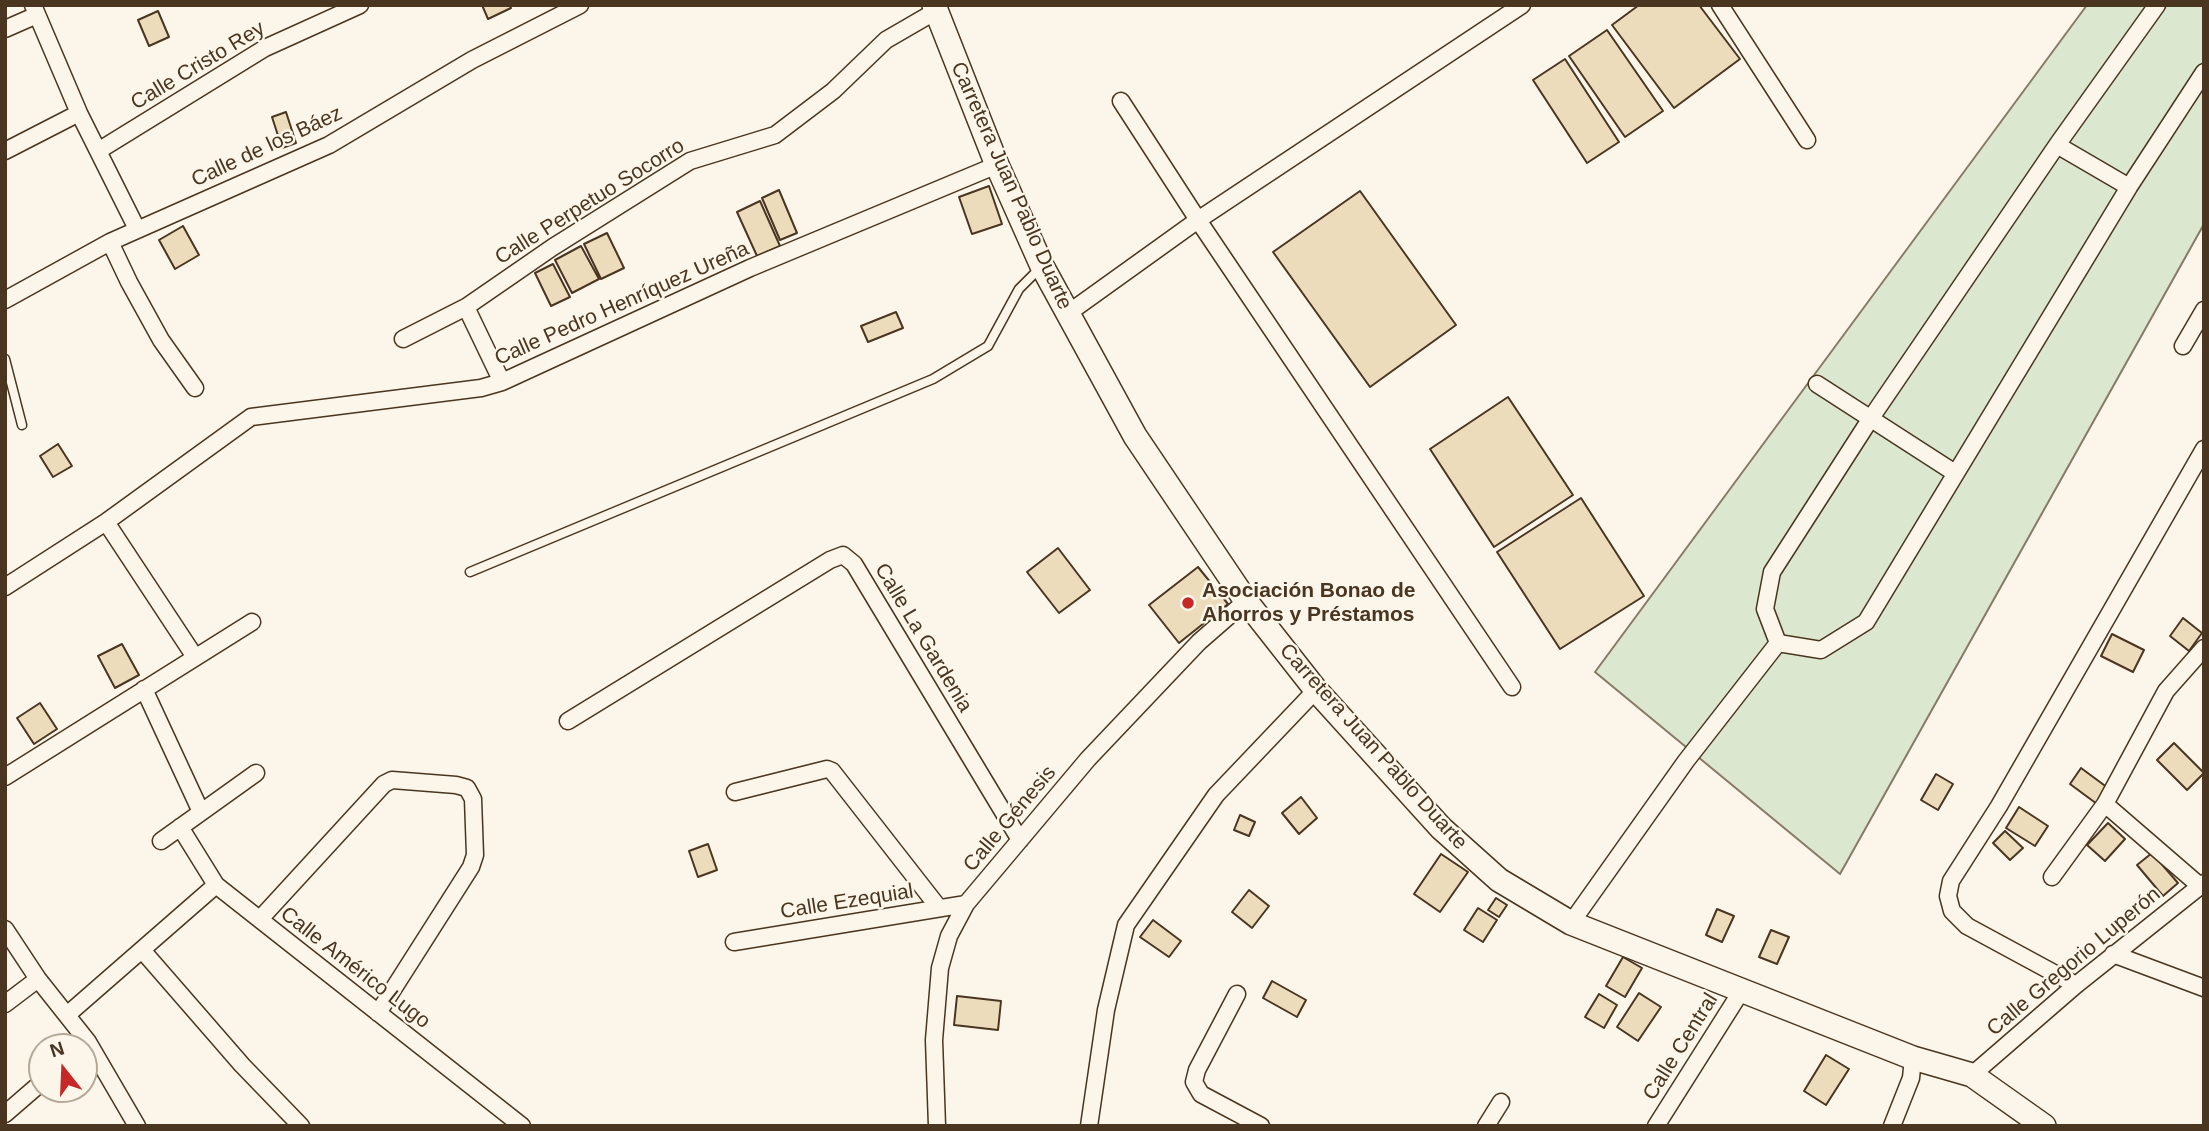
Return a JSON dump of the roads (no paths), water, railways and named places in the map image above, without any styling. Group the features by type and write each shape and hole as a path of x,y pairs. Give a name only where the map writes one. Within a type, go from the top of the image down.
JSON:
{"main road":[{"name":"Carretera Juan Pablo Duarte","path":"935,8 997,164 1042,266 1135,436 1246,601 1316,690 1441,828 1499,880 1571,923 1913,1058 1972,1075 2044,1126"}],"street":[{"name":"Calle Cristo Rey","path":"98,151 265,48 360,5"},
{"name":"Calle de los Báez","path":"5,300 137,229 328,145 472,61 580,5"},
{"path":"1067,314 1198,220 1522,5"},
{"path":"1720,5 1807,140"},
{"path":"1778,643 1765,609 1772,572 1871,418 2057,145 2157,5"},
{"name":"Calle Perpetuo Socorro","path":"403,339 466,307 553,247 690,161 775,135 834,91 887,40 935,8"},
{"path":"5,29 35,10 79,113 137,229"},
{"path":"1778,643 1821,650 1866,622 2129,187 2204,72"},
{"path":"1121,101 1512,687"},
{"path":"5,151 79,113"},
{"path":"2057,145 2129,187"},
{"name":"Calle Pedro Henríquez Ureña","path":"5,587 106,522 251,417 481,388 502,382 750,268 997,164"},
{"path":"110,242 161,340 195,388"},
{"path":"466,307 502,382"},
{"path":"2183,346 2204,310"},
{"path":"1817,384 1955,473"},
{"path":"2076,985 1967,926 1952,911 1948,896 1951,881 2006,794 2202,458"},
{"path":"106,522 195,657"},
{"name":"Calle La Gardenia","path":"568,721 830,560 843,555 854,564 1020,840"},
{"name":"Calle Génesis","path":"937,1126 934,1040 940,968 949,936 966,904 1088,759 1199,642 1246,601"},
{"path":"5,777 251,622"},
{"path":"1571,923 1686,761 1778,643"},
{"path":"2052,877 2105,804 2166,691 2204,648"},
{"path":"144,689 201,812"},
{"path":"1095,1123 1107,1010 1126,925 1216,795 1316,690"},
{"path":"735,792 827,769 832,771 939,908"},
{"path":"162,841 256,772"},
{"path":"260,919 383,784 392,780 467,788 472,799 475,855 471,867 378,1013"},
{"path":"2105,804 2202,885"},
{"name":"Calle Américo Lugo","path":"180,827 216,885 522,1126"},
{"path":"67,1015 216,885"},
{"name":"Calle Gregorio Luperón","path":"1972,1075 2113,954 2202,885"},
{"name":"Calle Ezequial","path":"734,942 966,904"},
{"path":"5,929 78,1033"},
{"path":"142,950 242,1065 301,1126"},
{"path":"2113,954 2204,988"},
{"path":"5,1004 38,979"},
{"name":"Calle Central","path":"1656,1126 1742,990"},
{"path":"1237,994 1196,1070 1194,1082 1201,1094 1261,1126"},
{"path":"1892,1126 1911,1078 1913,1058"},
{"path":"98,1065 137,1126"},
{"path":"5,1114 28,1094"},
{"path":"1486,1126 1501,1102"}],"lane":[{"path":"470,572 933,379 988,346 1019,289 1042,266"},
{"path":"5,359 22,425"}],"place":[{"name":"Asociación Bonao de Ahorros y Préstamos","path":"1188,603"}]}
